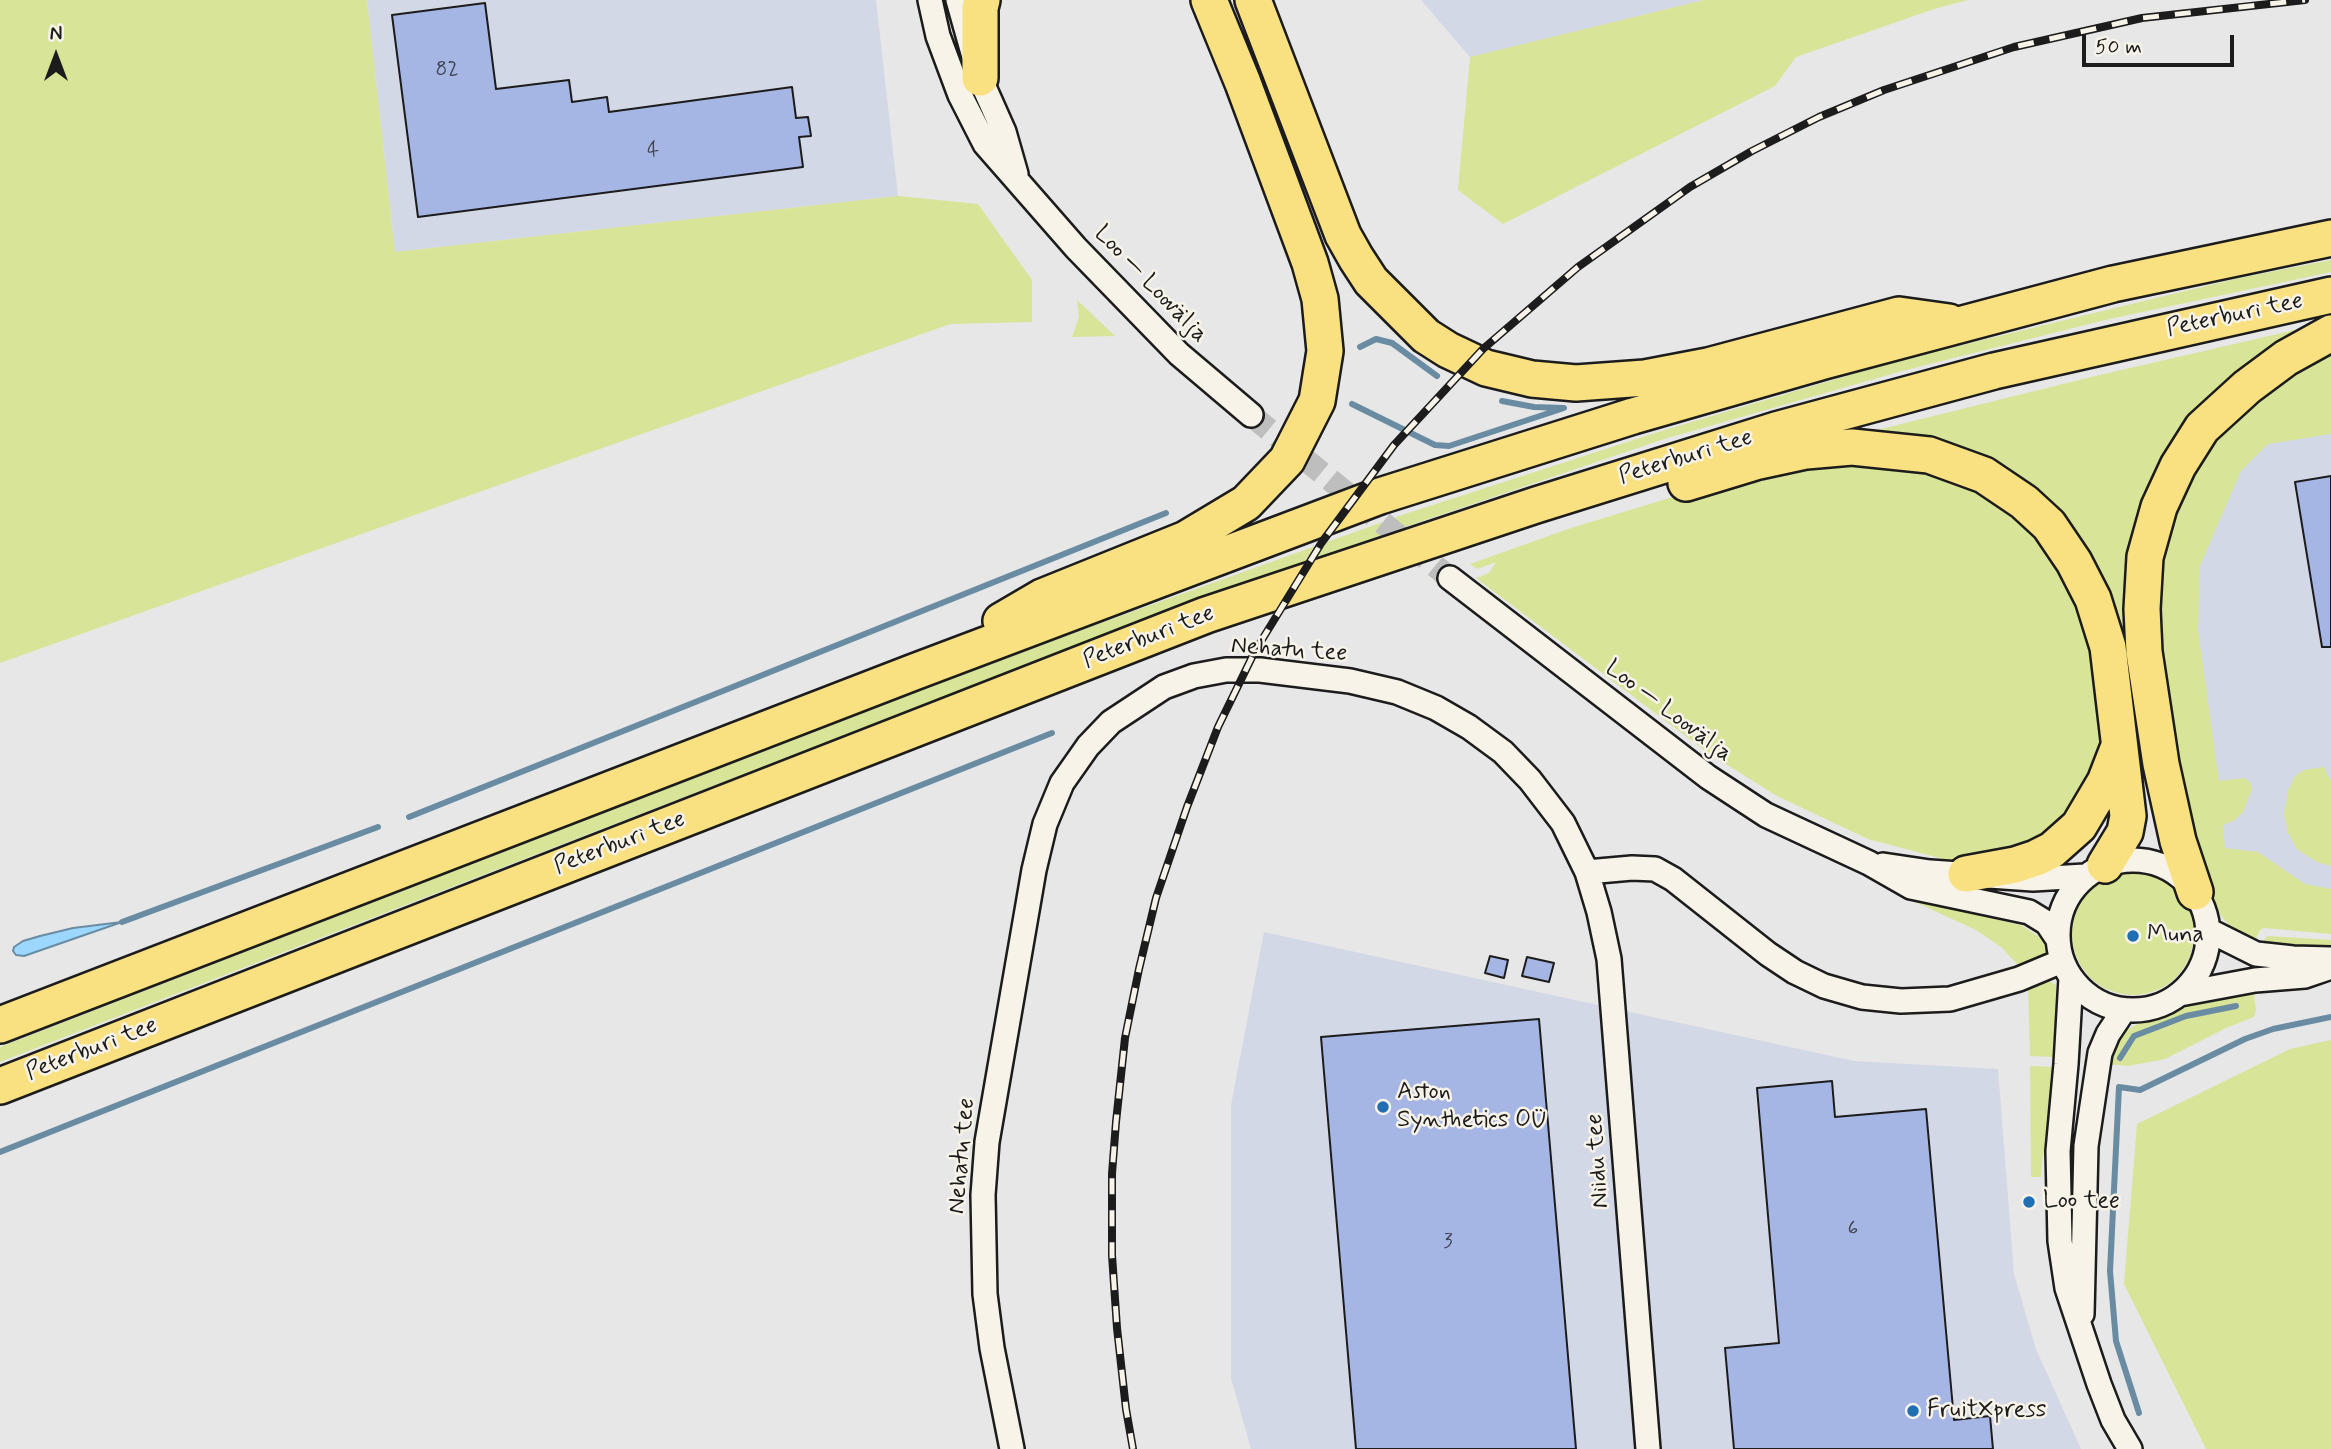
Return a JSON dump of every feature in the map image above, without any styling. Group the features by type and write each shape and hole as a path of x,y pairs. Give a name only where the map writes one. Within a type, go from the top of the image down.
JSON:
{"highway":[{"path":"980,78 982,0"},
{"path":"914,672 1042,597 1186,539 1246,503 1287,460 1317,401 1325,351 1321,299 1243,83 1209,0"},
{"path":"1253,0 1343,234 1356,258 1371,281 1426,336 1486,368 1532,379 1576,383 1645,378 1708,366 1899,315 1963,324"},
{"name":"Peterburi tee","path":"0,1025 914,672 1380,496 1633,416 1825,361 2113,284 2331,237"},
{"name":"Peterburi tee","path":"0,1086 1206,615 1536,505 1776,430 1994,371 2331,295"},
{"path":"2195,892 2175,828 2147,677 2142,609 2145,557 2159,507 2202,428 2247,387 2286,358 2331,333"},
{"path":"1536,505 1599,509 1755,462 1806,451 1852,447 1929,455 1984,475 2024,502 2049,525 2074,562 2093,599 2108,647 2128,816 2124,832 2095,870"},
{"path":"1966,874 2015,864 2052,850 2079,826 2105,782 2120,743"}],"street":[{"name":"Loo — Loovälja","path":"930,0 938,36 960,95 985,144 1076,248 1179,354 1251,415"},
{"name":"Loo — Loovälja","path":"958,0 980,78 1004,132 1019,183"},
{"name":"Loo — Loovälja","path":"1450,578 1708,776 1766,815 1869,863 1911,887 2029,912 2047,923 2057,938"},
{"name":"Nehatu tee","path":"1012,1449 992,1348 985,1294 983,1206 987,1142 1022,933 1045,824 1062,783 1088,746 1111,722 1164,687 1194,676 1226,670 1303,674 1397,692 1436,708 1469,727 1503,752 1530,780 1563,823 1587,872"},
{"path":"2130,1449 2113,1420 2067,1288 2060,1241 2057,1189 2066,1064 2066,970 2057,938 2060,915 2069,894 2095,870 2124,860 2145,860 2164,866 2182,877 2195,892 2204,910 2208,930 2206,955 2196,977 2179,994"},
{"name":"Loo — Loovälja","path":"1869,863 1930,872 2033,879 2095,870"},
{"path":"1587,872 1655,869 1673,879 1795,972 1824,986 1862,997 1901,1002 1950,999 2019,979 2066,970"},
{"name":"Niidu tee","path":"1587,872 1609,959 1647,1449"},
{"path":"2208,930 2256,954 2331,958"},
{"path":"2066,970 2085,994 2104,1004 2124,1010 2144,1010 2179,994 2255,980 2305,976 2331,967"},
{"path":"2081,1327 2087,1146 2100,1054 2108,1034 2124,1010"}],"shaded area":[{"path":"367,0 876,0 898,196 395,252"},
{"path":"1421,0 1704,0 1470,57"},
{"path":"2331,389 2331,898 2221,857 2189,567 2231,464"},
{"path":"1264,932 1854,1061 1998,1069 2014,1274 2036,1349 2081,1449 1251,1449 1231,1378 1231,1105"}],"green space":[{"path":"0,0 367,0 395,252 898,196 978,204 1032,280 1032,322 950,324 0,663"},
{"path":"1704,0 1968,0 1934,9 1796,57 1775,86 1503,224 1458,190 1470,57"},
{"path":"2331,260 2331,272 2105,320 1902,371 1664,439 1411,525 994,677 0,1062 0,1047 975,668 1405,514 1658,432 1900,360 2239,278"},
{"path":"1077,300 1115,336 1072,337 1079,317"},
{"path":"2321,324 2153,484 2150,781 2138,782 2062,520 1869,432"},
{"path":"2331,347 2331,434 2268,444 2241,471 2200,566 2198,629 2219,781 2244,778 2250,782 2252,789 2243,812 2235,820 2223,825 2225,848 2258,852 2305,884 2331,889 2331,934 2264,928 2260,930 2254,943 2232,929 2218,912 2193,850 2176,789 2153,597 2176,494 2223,422"},
{"path":"1850,460 1948,473 2028,520 2086,614 2104,746 2084,802 2041,843 1970,862 1947,860 1868,839 1777,796 1707,752 1476,578 1489,573 1496,562 1477,569 1470,564 1568,529 1754,472"},
{"path":"2324,767 2331,781 2331,866 2317,862 2298,850 2288,833 2284,814 2288,791 2295,776 2304,770"},
{"path":"2133,873 2157,877 2176,891 2190,910 2194,934 2190,958 2176,977 2157,991 2133,995 2109,991 2090,977 2076,958 2072,934 2076,910 2090,891 2109,877"},
{"path":"1891,891 1939,906 2021,925 2041,938 2047,947 2047,954 2044,960 2022,969 2001,947 1976,930"},
{"path":"2267,936 2331,940 2331,948 2261,945"},
{"path":"2049,981 2056,985 2058,995 2058,1053 2054,1057 2030,1056 2028,986"},
{"path":"2253,989 2256,1010 2254,1017 2165,1059 2128,1066 2107,1064 2115,1044 2127,1030 2145,1020 2194,1002"},
{"path":"2331,1040 2331,1449 2206,1449 2124,1284 2137,1124 2290,1049"},
{"path":"2030,1066 2056,1067 2052,1115 2041,1177 2031,1177"}],"water":[{"path":"122,922 24,956 16,955 13,951 14,947 23,941 40,936 73,928"}],"building":[{"path":"485,3 496,89 569,80 572,102 607,97 609,112 792,87 796,118 808,117 811,136 799,137 803,167 418,217 392,15"},
{"path":"2331,476 2331,647 2322,647 2295,482"},
{"path":"1490,956 1508,960 1504,978 1485,973"},
{"path":"1527,957 1554,963 1549,982 1522,976"},
{"path":"1539,1019 1576,1449 1356,1449 1321,1037"},
{"path":"1832,1081 1835,1117 1926,1109 1954,1420 1990,1416 1993,1449 1734,1449 1725,1348 1779,1343 1757,1088"}],"waterway":[{"path":"1360,347 1376,339 1392,343 1437,376"},
{"path":"1352,404 1435,445 1449,446 1564,408 1534,407 1502,401"},
{"path":"409,817 1166,513"},
{"path":"0,1152 1052,733"},
{"path":"122,922 378,827"},
{"path":"2120,1058 2134,1036 2186,1016 2236,1006"},
{"path":"2139,1413 2116,1341 2110,1271 2119,1087 2140,1090 2245,1039 2273,1029 2331,1017"}],"tunnel":[{"path":"1251,415 1450,578"}],"railway":[{"path":"1133,1449 1117,1328 1112,1255 1112,1174 1125,1038 1156,898 1218,727 1255,651 1322,542 1394,445 1483,349 1578,267 1690,187 1819,117 1884,90 2014,47 2142,18 2305,0"}],"place":[{"name":"Muna","path":"2133,936"},
{"name":"Aston Synthetics OÜ","path":"1383,1107"},
{"name":"Loo tee","path":"2029,1202"},
{"name":"FruitXpress","path":"1913,1411"}]}
